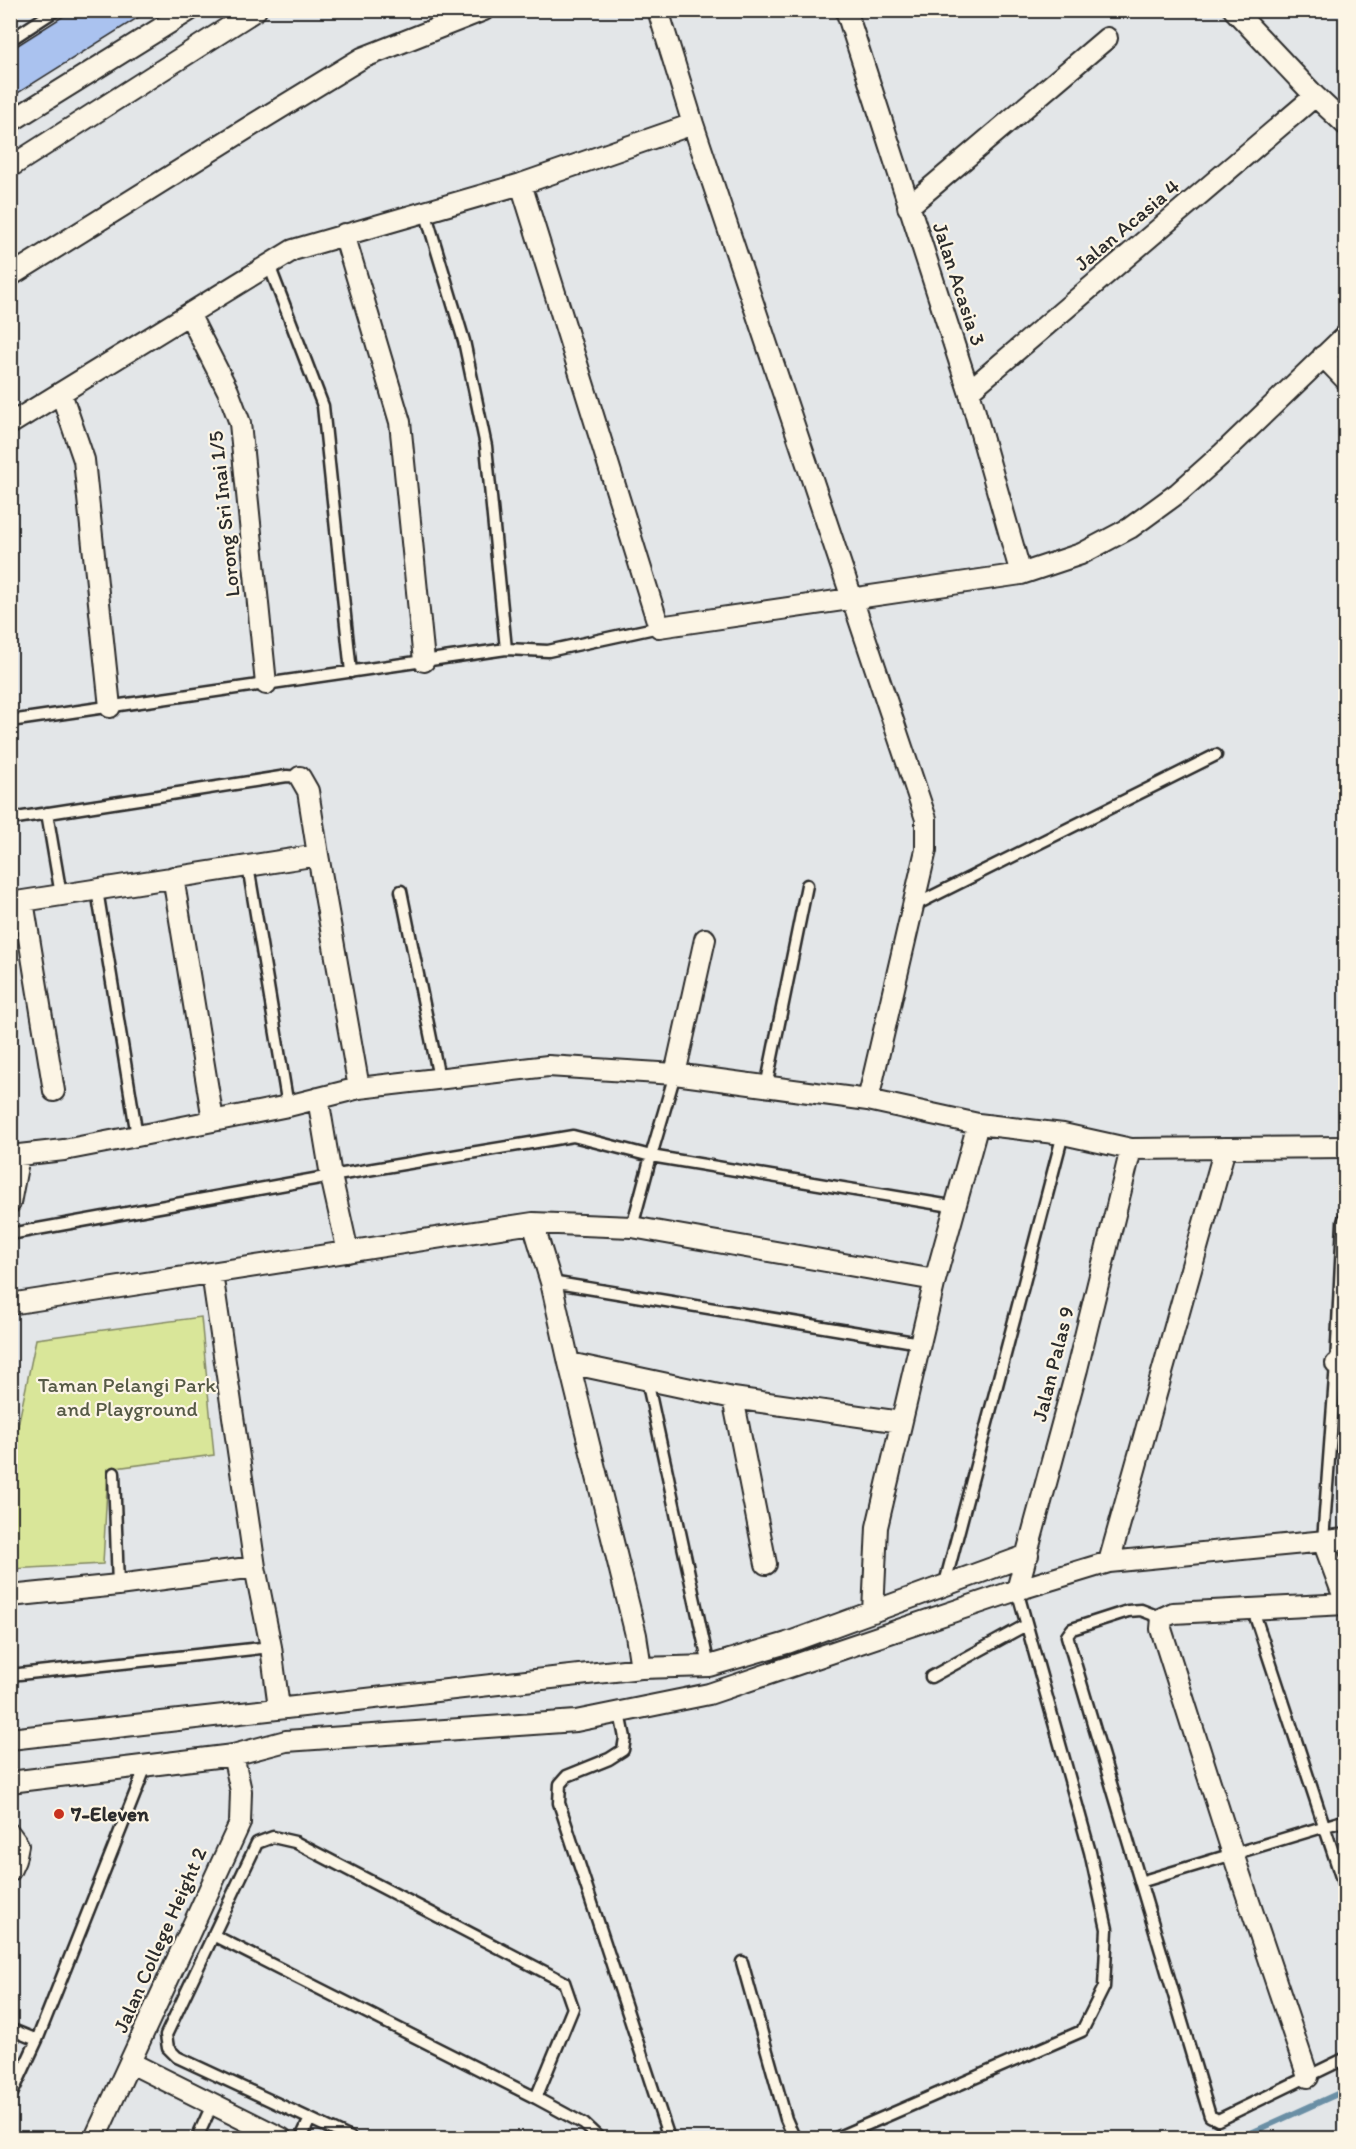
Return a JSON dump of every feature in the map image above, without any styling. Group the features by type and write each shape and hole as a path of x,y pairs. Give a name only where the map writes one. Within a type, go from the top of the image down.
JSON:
{"street":[{"path":"10,122 190,10"},
{"path":"10,167 256,10"},
{"path":"10,276 362,58 437,19 484,10"},
{"path":"658,10 693,124 926,819 926,850 868,1100"},
{"name":"Jalan Acasia 3","path":"846,10 969,391 1021,574"},
{"path":"1234,10 1315,96 1346,125"},
{"path":"908,207 1107,38"},
{"name":"Jalan Acasia 4","path":"969,391 1315,96"},
{"path":"10,424 293,250 521,184 693,124"},
{"path":"521,184 659,627 1021,574 1081,554 1130,528 1178,493 1346,335"},
{"path":"344,234 400,422 424,661"},
{"name":"Lorong Sri Inai 1/5","path":"189,314 228,391 240,423 266,684"},
{"path":"1323,356 1346,380"},
{"path":"60,393 84,460 110,707"},
{"path":"300,777 308,791 359,1088"},
{"path":"54,1091 17,902 318,855"},
{"path":"174,878 213,1120"},
{"path":"675,1074 705,939"},
{"path":"10,1203 15,1156 64,1150 137,1136 288,1106 359,1088 548,1066 675,1074 868,1100 978,1124 1063,1134 1131,1149 1346,1147"},
{"path":"318,1098 331,1176 348,1252"},
{"path":"873,1612 878,1527 935,1280 957,1207 978,1124"},
{"path":"1109,1562 1225,1148"},
{"name":"Jalan Palas 9","path":"1017,1590 1077,1369 1131,1149"},
{"path":"10,1304 533,1223 632,1227 935,1280"},
{"path":"533,1223 551,1282 636,1635 641,1668"},
{"path":"212,1273 255,1568 271,1647 279,1708"},
{"path":"569,1362 733,1398 901,1422"},
{"path":"733,1398 766,1564"},
{"path":"10,1782 233,1755 286,1741 576,1721 620,1713 709,1694 1017,1590 1109,1562 1346,1539"},
{"path":"1308,2077 1161,1629 1162,1618 1173,1613 1346,1604 1323,1541"},
{"path":"10,1739 641,1668 710,1666 787,1643 1028,1555"},
{"path":"10,1596 118,1586 255,1568"},
{"name":"Jalan College Height 2","path":"96,2139 240,1823 241,1791 233,1755"},
{"path":"10,1834 18,1845 10,1870"},
{"path":"131,2063 281,2139"}],"lane":[{"path":"10,40 56,10"},
{"path":"425,211 464,341 486,447 506,650"},
{"path":"269,265 322,406 351,672"},
{"path":"10,721 506,650 548,651 659,627"},
{"path":"912,906 1216,755"},
{"path":"10,819 287,776 300,777"},
{"path":"47,813 61,895"},
{"path":"248,866 288,1106"},
{"path":"766,1087 807,885"},
{"path":"97,890 137,1136"},
{"path":"400,891 439,1078"},
{"path":"632,1227 675,1074"},
{"path":"944,1587 1063,1134"},
{"path":"10,1234 331,1176 573,1136 651,1156 957,1207"},
{"path":"1323,1541 1341,1364 1343,1222 1346,1214"},
{"path":"551,1282 920,1343"},
{"path":"647,1380 710,1666"},
{"path":"114,1473 118,1586"},
{"path":"836,2139 1082,2031 1104,1987 1107,1929 1090,1852 1017,1590"},
{"path":"1162,1618 1141,1610 1128,1611 1072,1629 1067,1636 1210,2116 1218,2120 1346,2058"},
{"path":"1253,1610 1346,1892"},
{"path":"931,1677 1026,1625"},
{"path":"10,1675 271,1647"},
{"path":"620,1713 625,1738 623,1750 609,1759 567,1776 560,1784 559,1803 669,2139"},
{"path":"10,2098 37,2040 146,1766"},
{"path":"1140,1882 1346,1820"},
{"path":"351,2139 177,2056 168,2048 166,2035 257,1843 273,1837 295,1842 564,1982 573,2008 536,2098"},
{"path":"213,1935 536,2098 584,2124 598,2139"},
{"path":"742,1962 786,2120 793,2135 798,2139"},
{"path":"10,2029 37,2040"},
{"path":"197,2139 212,2105"},
{"path":"301,2139 310,2119"}],"green space":[{"name":"Taman Pelangi Park and Playground","path":"201,1317 214,1455 108,1469 103,1564 11,1569 11,1459 36,1339"}],"building":[{"path":"73,10 150,10 10,98 10,50"}],"waterway":[{"path":"1240,2138 1346,2090"}],"place":[{"name":"7-Eleven","path":"59,1814"}]}
